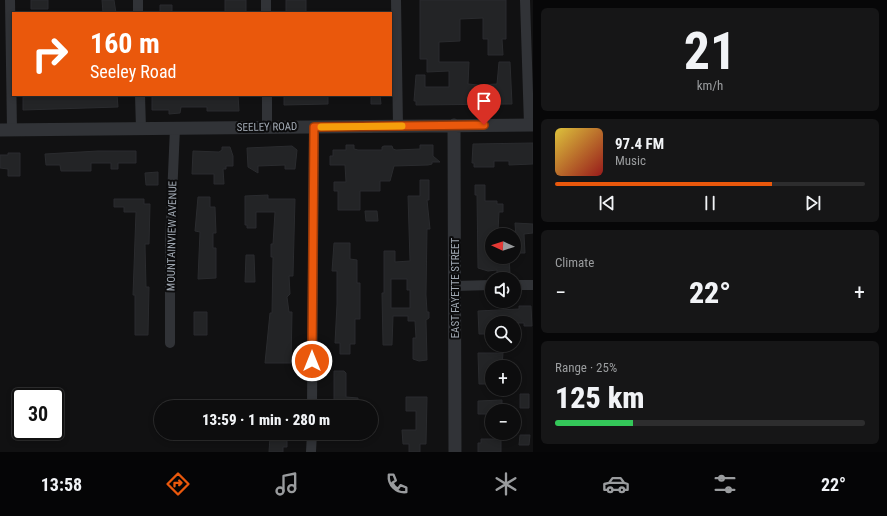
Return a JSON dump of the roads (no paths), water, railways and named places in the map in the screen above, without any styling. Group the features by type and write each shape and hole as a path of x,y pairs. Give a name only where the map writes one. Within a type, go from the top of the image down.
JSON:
{"street":[{"path":"6,130 10,0"},
{"path":"138,0 138,12"},
{"path":"266,0 266,12"},
{"path":"396,0 398,126"},
{"path":"525,0 531,125"},
{"path":"140,96 141,129"},
{"path":"267,96 267,127"},
{"name":"EAST FAYETTE STREET","path":"454,125 455,452"},
{"name":"SEELEY ROAD","path":"6,130 531,125"},
{"path":"312,400 314,127"},
{"name":"MOUNTAINVIEW AVENUE","path":"170,343 170,242 175,128"},
{"path":"455,286 485,285"},
{"path":"521,285 533,285"},
{"path":"311,452 312,440"}]}
